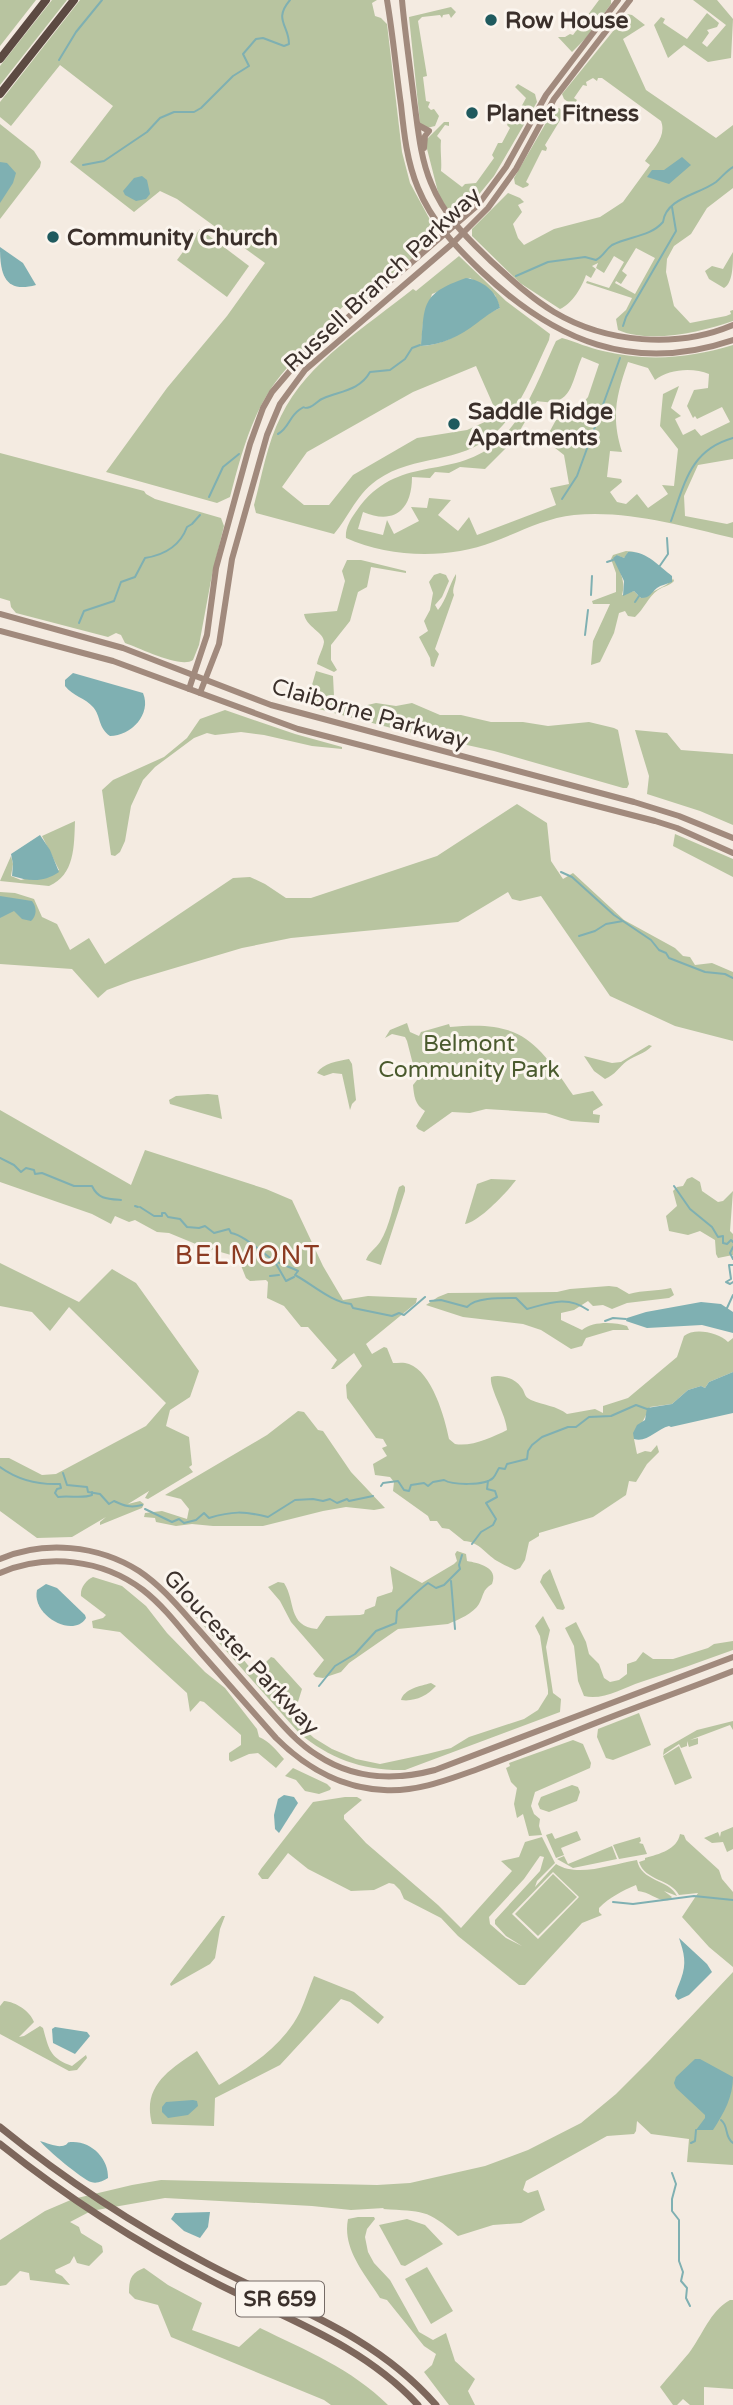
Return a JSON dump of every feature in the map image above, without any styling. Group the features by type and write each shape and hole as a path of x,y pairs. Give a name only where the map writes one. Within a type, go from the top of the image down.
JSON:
{"highway":[{"path":"0,59 45,0"},
{"path":"0,94 73,1"}],"main road":[{"path":"387,0 410,167 425,203 453,243 528,312 558,330 589,342 633,352 662,353 704,348 733,340"},
{"path":"402,0 425,167 440,203 462,234 529,296 564,318 592,329 626,337 668,340 696,336 733,325"},
{"name":"Russell Branch Parkway","path":"189,689 207,635 216,568 250,444 263,408 281,380 301,358 469,215 491,189 546,95 618,0"},
{"name":"Russell Branch Parkway","path":"200,693 220,636 232,559 264,444 280,404 305,370 453,243 498,196 554,99 630,0"},
{"name":"Claiborne Parkway","path":"2,617 123,648 300,714 634,802 679,816 733,838"},
{"name":"Claiborne Parkway","path":"0,631 113,661 298,729 655,821 733,853"},
{"name":"Gloucester Parkway","path":"0,1559 31,1550 59,1548 91,1552 131,1567 167,1595 303,1745 334,1765 376,1776 401,1777 435,1770 733,1657"},
{"name":"Gloucester Parkway","path":"0,1573 36,1563 62,1562 97,1567 131,1582 158,1604 276,1738 295,1755 334,1779 373,1789 406,1790 443,1781 733,1671"},
{"name":"SR 659","path":"0,2127 87,2192 195,2258 356,2338 402,2371 436,2405"},
{"name":"SR 659","path":"0,2144 98,2214 207,2279 341,2343 393,2380 418,2405"}],"green space":[{"path":"0,0 36,0 0,46"},
{"path":"52,0 67,0 0,85 0,66"},
{"path":"80,0 377,0 372,3 375,16 387,24 402,152 410,183 435,229 432,242 359,301 350,300 335,314 336,324 287,368 258,413 245,445 230,497 217,503 106,472 167,388 227,316 265,263 177,199 160,191 134,212 70,162 113,106 60,65 11,126 0,117 0,102"},
{"path":"599,0 611,0 611,4 572,52 558,37 573,35"},
{"path":"693,0 717,0 733,19 731,58 708,62 684,45 668,58 654,25 661,17 665,19 663,23 687,39 707,13 719,23 717,27 707,30 709,33 702,43 707,47 726,25"},
{"path":"451,7 456,12 451,18 449,14 443,15 442,18 440,15 422,17 418,21 427,76 423,77 426,101 430,102 428,107 434,109 439,116 435,126 427,128 420,123 409,17"},
{"path":"627,14 645,25 623,39 646,90 716,138 733,125 733,188 707,208 691,234 674,246 667,259 666,272 674,306 690,323 726,316 733,310 733,321 676,335 645,336 618,330 616,319 626,310 632,298 586,283 587,281 609,288 624,262 614,256 604,273 596,268 598,263 592,266 596,269 591,278 586,275 576,295 560,309 520,283 472,236 472,229 508,193 524,202 518,205 522,212 513,224 524,245 554,229 600,217 623,202 650,165 645,161 661,137 661,121 602,78 597,81 593,78 586,82 587,86 583,85 574,98 577,100 575,103 571,104 562,94","holes":["636,248 655,258 635,294 615,283 616,281 621,284 627,275 622,271"]},
{"path":"518,84 535,94 537,102 494,176 463,214 453,217 439,196 425,141 444,122 449,122 449,126 445,125 437,136 441,140 441,171 462,187 476,183 494,158 492,155 498,143 502,143 510,128 508,123 512,124 526,98 515,87"},
{"path":"559,108 567,117 562,117 545,145 546,151 542,150 526,182 528,186 523,188 515,184 514,178 554,109"},
{"path":"0,124 34,151 41,162 40,167 0,219"},
{"path":"200,229 249,266 227,297 177,260"},
{"path":"733,252 731,278 724,288 709,279 705,271 712,266 723,269"},
{"path":"459,256 506,301 550,334 532,377 512,414 495,433 481,443 452,455 407,466 377,480 359,498 334,534 256,513 254,505 268,448 292,396 306,378 340,346 413,289 416,291","holes":["470,278 495,295 500,308 454,337 421,346 423,323 432,294","476,366 498,416 467,430 417,438 353,475 329,505 304,505 282,487 307,452 413,392"]},
{"path":"562,338 603,351 636,357 685,356 733,345 733,459 698,465 684,496 685,516 727,524 733,522 733,538 654,520 594,514 553,519 476,548 439,553 400,553 363,545 346,538 348,525 355,513 371,494 388,482 405,474 460,462 478,455 507,433 524,409 556,341","holes":["582,357 599,364 588,397 570,418 556,420 545,440 564,455 569,484 550,488 556,505 477,535 469,517 458,531 438,515 451,500 429,498 427,508 411,507 419,521 394,534 387,520 383,535 358,529 363,512 384,517 399,512 409,498 412,477 430,478 435,472 449,473 460,467 485,469 515,439 537,401 558,401 564,397","628,362 648,368 655,380 667,373 681,370 696,370 709,374 708,388 694,390 687,406 693,418 695,416 697,419 722,407 730,422 701,436 695,429 683,435 675,419 681,416 671,408 679,386 663,394 660,426 678,449 674,486 662,485 668,494 648,508 637,494 626,504 617,502 610,492 622,482 621,479 607,477 610,451 622,452 616,407"]},
{"path":"0,453 144,491 155,499 221,518 224,526 199,645 193,660 179,662 160,657 125,643 121,635 116,633 108,637 16,613 10,601 0,598"},
{"path":"626,551 635,552 628,552 623,558 617,555 623,585 622,595 634,591 641,598 666,585 673,579 672,576 674,581 658,590 635,617 628,616 625,611 619,613 614,633 600,662 591,665 593,641 610,604 593,604 592,601 616,592 616,573 611,559 613,555"},
{"path":"347,560 361,560 406,573 371,567 367,587 358,592 350,621 331,645 331,660 337,670 334,672 317,664 323,638 305,619 304,614 337,611 345,581 342,571"},
{"path":"456,574 456,577 454,595 435,649 439,654 434,667 431,666 430,658 419,637 428,631 424,621 430,610 433,593 429,582 434,575 446,575 449,581 435,605 438,610"},
{"path":"316,671 333,676 334,696 342,703 359,707 376,703 396,706 412,703 440,715 461,715 491,722 523,722 548,726 589,722 614,728 618,730 629,784 627,788 623,788 494,751 315,708 309,704 308,699"},
{"path":"225,710 342,749 241,732 215,735 207,733 194,738 155,767 143,780 131,806 125,841 120,852 115,856 111,855 102,790 113,780 164,757 187,738 200,719"},
{"path":"635,730 667,733 681,750 733,754 733,825 647,794 649,776"},
{"path":"517,804 547,823 551,861 563,879 573,873 624,920 675,948 683,956 690,957 695,965 712,963 733,972 733,1041 675,1026 610,996 541,896 520,901 512,899 508,892 458,922 291,938 242,948 131,981 107,990 98,998 72,969 0,964 0,892 34,899 42,917 57,924 70,950 89,938 105,964 233,878 250,877 286,898 311,898 437,856"},
{"path":"75,821 71,859 64,875 58,881 49,886 0,881 11,856 11,876 21,880 59,870 42,836"},
{"path":"675,834 733,859 733,877 673,846"},
{"name":"Belmont Community Park","path":"407,1023 410,1032 419,1036 421,1032 449,1024 450,1027 494,1027 524,1038 537,1047 573,1095 593,1091 603,1105 593,1111 593,1114 600,1115 599,1123 571,1121 546,1113 486,1109 470,1113 452,1112 424,1132 418,1129 416,1126 425,1111 417,1103 415,1096 413,1085 417,1080 407,1041 405,1037 392,1034 385,1038 390,1030"},
{"path":"649,1045 652,1046 605,1079 594,1071 584,1056 612,1063 621,1062"},
{"path":"349,1059 352,1064 356,1100 350,1110 342,1074 324,1076 317,1073 327,1065"},
{"path":"218,1095 222,1119 170,1104 169,1100 176,1096"},
{"path":"0,1110 131,1185 145,1150 292,1200 323,1266 343,1300 368,1296 417,1298 416,1303 366,1344 372,1354 387,1348 393,1363 409,1364 424,1376 441,1408 449,1439 455,1444 475,1443 507,1430 491,1377 511,1379 523,1389 528,1399 567,1414 595,1409 603,1413 603,1406 628,1398 677,1357 684,1336 694,1332 713,1334 728,1342 733,1338 733,1372 709,1382 705,1388 701,1386 688,1390 672,1404 650,1407 634,1439 637,1454 651,1452 657,1445 659,1452 647,1464 636,1482 629,1481 626,1495 593,1517 539,1533 539,1536 529,1542 525,1560 520,1568 515,1570 474,1543 464,1541 449,1529 442,1528 437,1521 430,1521 428,1516 393,1491 394,1482 390,1477 375,1475 373,1464 387,1456 382,1448 387,1446 383,1439 376,1438 347,1398 346,1385 362,1366 354,1353 331,1369 337,1360 308,1327 301,1327 284,1306 267,1298 266,1280 250,1281 240,1263 231,1255 169,1233 157,1232 135,1220 129,1222 115,1216 111,1224 92,1214 0,1182"},
{"path":"692,1177 700,1182 702,1191 718,1202 723,1201 733,1191 730,1231 733,1234 733,1255 718,1258 715,1240 700,1231 688,1235 669,1231 666,1216 677,1206 673,1191"},
{"path":"491,1179 516,1180 485,1212 465,1224 477,1184"},
{"path":"403,1185 405,1191 381,1265 366,1260 383,1236 399,1187"},
{"path":"0,1263 79,1302 112,1269 136,1283 199,1371 190,1397 170,1410 166,1426 189,1437 192,1465 189,1467 193,1472 148,1499 145,1498 149,1491 128,1504 140,1501 144,1504 142,1508 100,1525 106,1517 72,1537 37,1538 0,1511 0,1458 9,1458 42,1475 56,1474 146,1426 166,1403 69,1307 50,1331 32,1312 0,1306"},
{"path":"609,1286 629,1294 671,1288 674,1295 669,1298 627,1303 612,1309 603,1305 593,1306 588,1301 574,1310 561,1313 561,1320 582,1330 604,1323 627,1326 629,1330 613,1330 586,1338 582,1346 571,1349 541,1330 523,1324 463,1317 426,1305 448,1293 557,1292"},
{"path":"298,1411 304,1412 318,1430 323,1431 351,1472 385,1508 374,1510 346,1507 263,1526 176,1526 144,1517 145,1513 162,1511 187,1519 189,1509 181,1499 165,1495 267,1435"},
{"path":"457,1551 466,1554 467,1561 486,1567 493,1574 492,1584 473,1610 448,1624 398,1629 349,1663 341,1672 323,1678 313,1674 324,1660 291,1622 280,1601 268,1587 278,1582 284,1583 297,1618 307,1627 317,1629 326,1616 364,1614 365,1610 375,1606 377,1597 392,1592 390,1566 422,1583 454,1564 457,1561"},
{"path":"550,1569 565,1608 563,1610 557,1609 540,1582"},
{"path":"93,1577 122,1586 146,1606 167,1633 205,1672 225,1688 257,1729 259,1737 284,1759 276,1768 258,1753 231,1762 229,1753 241,1745 241,1735 204,1702 200,1701 190,1712 187,1693 120,1632 93,1628 92,1621 106,1615 81,1596 84,1585"},
{"path":"176,1588 223,1634 251,1669 259,1669 271,1657 274,1658 302,1689 297,1705 297,1719 301,1726 332,1749 356,1759 380,1764 451,1748 469,1737 524,1719 538,1710 548,1694 540,1636 535,1626 543,1616 550,1630 546,1647 553,1693 561,1699 560,1712 405,1770 348,1762 323,1750 299,1733 173,1591"},
{"path":"576,1622 589,1654 599,1664 604,1678 610,1682 627,1674 627,1664 636,1661 643,1652 653,1659 673,1659 714,1644 733,1641 733,1650 612,1693 598,1697 584,1696 578,1681 574,1646 565,1628"},
{"path":"431,1683 436,1686 429,1693 411,1700 401,1700 409,1691"},
{"path":"639,1713 651,1745 613,1760 606,1758 597,1737 598,1729"},
{"path":"733,1721 733,1730 730,1725 690,1740 698,1738 698,1744 689,1747 687,1741 687,1746 681,1748 679,1744 663,1755 664,1749 697,1730"},
{"path":"573,1740 583,1744 591,1763 590,1768 535,1792 531,1806 540,1819 542,1835 529,1836 523,1814 517,1818 514,1804 517,1788 511,1782 506,1768 510,1766 509,1763"},
{"path":"679,1746 692,1778 675,1785 663,1756"},
{"path":"293,1768 327,1784 330,1790 319,1794 305,1791 296,1780 285,1776"},
{"path":"572,1785 578,1787 580,1792 577,1801 549,1812 540,1809 538,1804 541,1797"},
{"path":"345,1797 362,1800 344,1815 344,1819 366,1843 461,1928 512,1871 501,1861 519,1857 525,1842 542,1837 555,1863 537,1881 535,1887 556,1864 574,1870 585,1870 637,1860 644,1873 668,1886 677,1896 664,1891 672,1897 669,1900 661,1900 638,1891 636,1885 616,1895 599,1908 602,1915 582,1923 525,1985 519,1985 458,1936 441,1918 404,1899 394,1884 389,1883 374,1890 351,1891 308,1869 288,1853 268,1879 262,1879 258,1874 261,1869 313,1802","holes":["540,1856 544,1857 540,1871 495,1920 495,1924 506,1936 522,1946 506,1938 490,1924 489,1917 524,1879","553,1872 579,1897 538,1939 512,1914"]},
{"path":"733,1827 733,1849 727,1852 723,1842 712,1843 704,1838 718,1832 720,1837 721,1832"},
{"path":"577,1831 581,1840 561,1848 564,1855 556,1858 546,1835 552,1833 555,1839"},
{"path":"680,1834 719,1870 722,1879 733,1892 733,1967 709,1947 682,1917 698,1893 679,1895 670,1886 647,1873 639,1862 671,1848"},
{"path":"640,1837 639,1843 643,1844 647,1854 619,1859 613,1845"},
{"path":"612,1846 617,1859 573,1868 557,1859 564,1856 568,1864"},
{"path":"553,1874 577,1897 538,1936 515,1914"},
{"path":"222,1916 225,1916 215,1958 210,1964 171,1986 170,1984"},
{"path":"733,1972 733,2165 687,2162 689,2139 651,2134 637,2121 634,2134 607,2136 526,2181 523,2190 528,2193 538,2190 545,2210 521,2223 493,2225 458,2236 438,2220 416,2211 384,2208 351,2210 165,2198 91,2211 70,2222 79,2227 81,2233 102,2246 103,2252 89,2266 77,2263 74,2256 70,2263 55,2270 70,2285 30,2280 29,2273 20,2271 6,2285 0,2286 0,2240 45,2211 73,2199 161,2180 377,2185 410,2183 485,2166 528,2150 581,2123 616,2094"},
{"path":"314,1976 354,1992 384,2017 378,2024 350,2002 341,1999 280,2065 215,2098 214,2126 152,2124 150,2111 154,2089 168,2072 197,2051 219,2085 242,2071 285,2035 300,2012"},
{"path":"4,2001 22,2008 34,2022 19,2037 40,2026 52,2052 59,2060 72,2066 86,2055 87,2058 77,2070 69,2071 0,2034 0,2006"},
{"path":"374,2217 365,2237 368,2252 390,2280 419,2332 433,2340 446,2333 455,2361 475,2379 468,2391 475,2405 449,2405 424,2372 432,2365 436,2354 424,2346 387,2300 380,2298 352,2251 348,2241 348,2219"},
{"path":"407,2219 425,2225 443,2244 405,2266 401,2265 379,2225"},
{"path":"427,2267 453,2311 431,2324 405,2279"},
{"path":"144,2268 168,2285 202,2303 192,2330 239,2347 260,2328 344,2371 388,2405 331,2405 171,2337 158,2305 135,2299 129,2293 132,2277"},
{"path":"733,2300 733,2389 704,2387 704,2405 690,2405 683,2399 673,2405 660,2387 689,2353 712,2317"}],"water":[{"path":"682,157 691,165 669,184 647,177 652,170 664,170"},
{"path":"0,162 7,163 16,173 0,203"},
{"path":"142,176 147,180 150,194 146,199 136,201 123,191 134,178"},
{"path":"0,247 23,263 36,285 17,287 6,279 1,265"},
{"path":"466,278 488,287 496,296 500,308 457,336 421,346 423,320 428,303 440,290"},
{"path":"628,552 652,560 672,576 672,582 659,587 646,597 641,598 634,591 623,596 624,581 613,558 617,555 624,558"},
{"path":"73,673 143,693 145,709 138,722 125,732 110,736 103,729 93,707 65,686 65,680"},
{"path":"40,835 59,872 36,880 12,876 11,854"},
{"path":"0,896 32,901 36,911 33,919 22,919 14,911 0,918"},
{"path":"701,1302 721,1304 733,1312 733,1333 702,1325 647,1328 626,1321 627,1318 646,1312"},
{"path":"733,1372 733,1413 669,1426 643,1439 634,1439 633,1433 637,1425 645,1420 647,1408 672,1404 688,1390 701,1386 705,1388 709,1382"},
{"path":"46,1584 57,1588 85,1615 86,1618 80,1624 63,1625 54,1621 40,1608 37,1590"},
{"path":"284,1795 294,1797 298,1803 279,1833 275,1829 274,1815 278,1799"},
{"path":"679,1938 712,1972 689,1995 678,2000 675,1996 684,1963"},
{"path":"55,2027 87,2032 90,2036 75,2054 53,2043 52,2029"},
{"path":"695,2059 700,2059 733,2077 727,2105 713,2130 696,2130 705,2115 674,2083 676,2077"},
{"path":"197,2101 198,2106 188,2115 168,2118 162,2112 166,2102"},
{"path":"40,2141 60,2146 70,2142 87,2145 103,2159 108,2178 95,2183 86,2180"},
{"path":"210,2212 208,2227 200,2238 184,2231 171,2219 175,2213"}],"waterway":[{"path":"59,60 76,32 102,0"},
{"path":"83,165 104,161 147,132 160,118 174,112 194,112 201,108 233,76 249,66 243,54 256,39 263,38 284,46 289,44 282,18 290,0"},
{"path":"516,276 548,262 585,257 596,260 612,245 658,227 676,202 716,182 733,167"},
{"path":"623,326 676,231 672,207"},
{"path":"278,434 302,408 356,386 370,372 390,370 405,359 412,348 420,345"},
{"path":"562,499 577,476 620,358"},
{"path":"671,521 685,481 698,460 719,443 733,438"},
{"path":"209,497 223,467 239,454"},
{"path":"79,623 84,611 114,601 121,582 135,577 145,558 159,555 176,544 187,527 200,515"},
{"path":"659,567 668,554 667,538"},
{"path":"607,562 613,560"},
{"path":"591,595 592,576"},
{"path":"635,602 639,596"},
{"path":"585,635 588,610"},
{"path":"561,872 572,877 614,915 651,940 669,958 705,972 725,974 733,978"},
{"path":"579,936 606,924 623,921"},
{"path":"0,1158 21,1172 26,1168 34,1170 35,1174 42,1173 74,1186 92,1186 100,1196 121,1200"},
{"path":"674,1186 690,1209 712,1227 718,1237 723,1236 723,1243 727,1244 731,1240 733,1242"},
{"path":"140,1207 154,1216 162,1216 162,1213 165,1213 168,1217 180,1219 187,1227 205,1226 214,1233 229,1229 231,1233 247,1240 273,1260 298,1271 295,1275 336,1300 351,1304 353,1308 392,1316 399,1313 404,1315 425,1297"},
{"path":"733,1247 730,1253 733,1259"},
{"path":"275,1262 286,1281 294,1277"},
{"path":"733,1265 729,1265 731,1279 726,1282 733,1282"},
{"path":"270,1276 279,1275"},
{"path":"727,1308 733,1295"},
{"path":"430,1301 441,1300 467,1307 483,1300 516,1298 527,1309 565,1302 588,1310"},
{"path":"605,1321 613,1318 626,1319"},
{"path":"381,1486 383,1483 398,1481 404,1490 409,1491 411,1485 424,1483 428,1486 444,1480 461,1484 489,1481 499,1468 505,1469 507,1464 527,1459 532,1445 542,1437 568,1427 576,1427 589,1417 611,1416 636,1405 647,1409"},
{"path":"0,1467 28,1481 60,1484 61,1488 55,1493 58,1497 88,1496 92,1495 92,1492"},
{"path":"63,1473 67,1485 87,1487 88,1492 100,1494 109,1504 114,1501 128,1506 142,1505"},
{"path":"472,1544 496,1519 486,1503 497,1497 495,1491 487,1489 488,1481"},
{"path":"145,1509 172,1522 179,1519 184,1523 196,1520 204,1513 209,1518 238,1513 268,1517 295,1500 330,1499 337,1503 373,1496"},
{"path":"319,1686 335,1666 355,1654 376,1631 396,1623 397,1611 424,1586 428,1583 436,1588 444,1585 460,1569 462,1555"},
{"path":"451,1581 455,1629"},
{"path":"613,1902 633,1904 694,1896 733,1900"},
{"path":"721,2120 728,2138 733,2143"},
{"path":"691,2143 695,2141 696,2130"},
{"path":"672,2173 676,2184 672,2211 679,2220 679,2261 683,2272 681,2281 687,2288 686,2298 690,2306"}],"place":[{"name":"Row House","path":"491,20"},
{"name":"Planet Fitness","path":"472,113"},
{"name":"Community Church","path":"53,237"},
{"name":"Saddle Ridge Apartments","path":"454,424"}],"district":[{"name":"BELMONT","path":"248,1255"}]}
